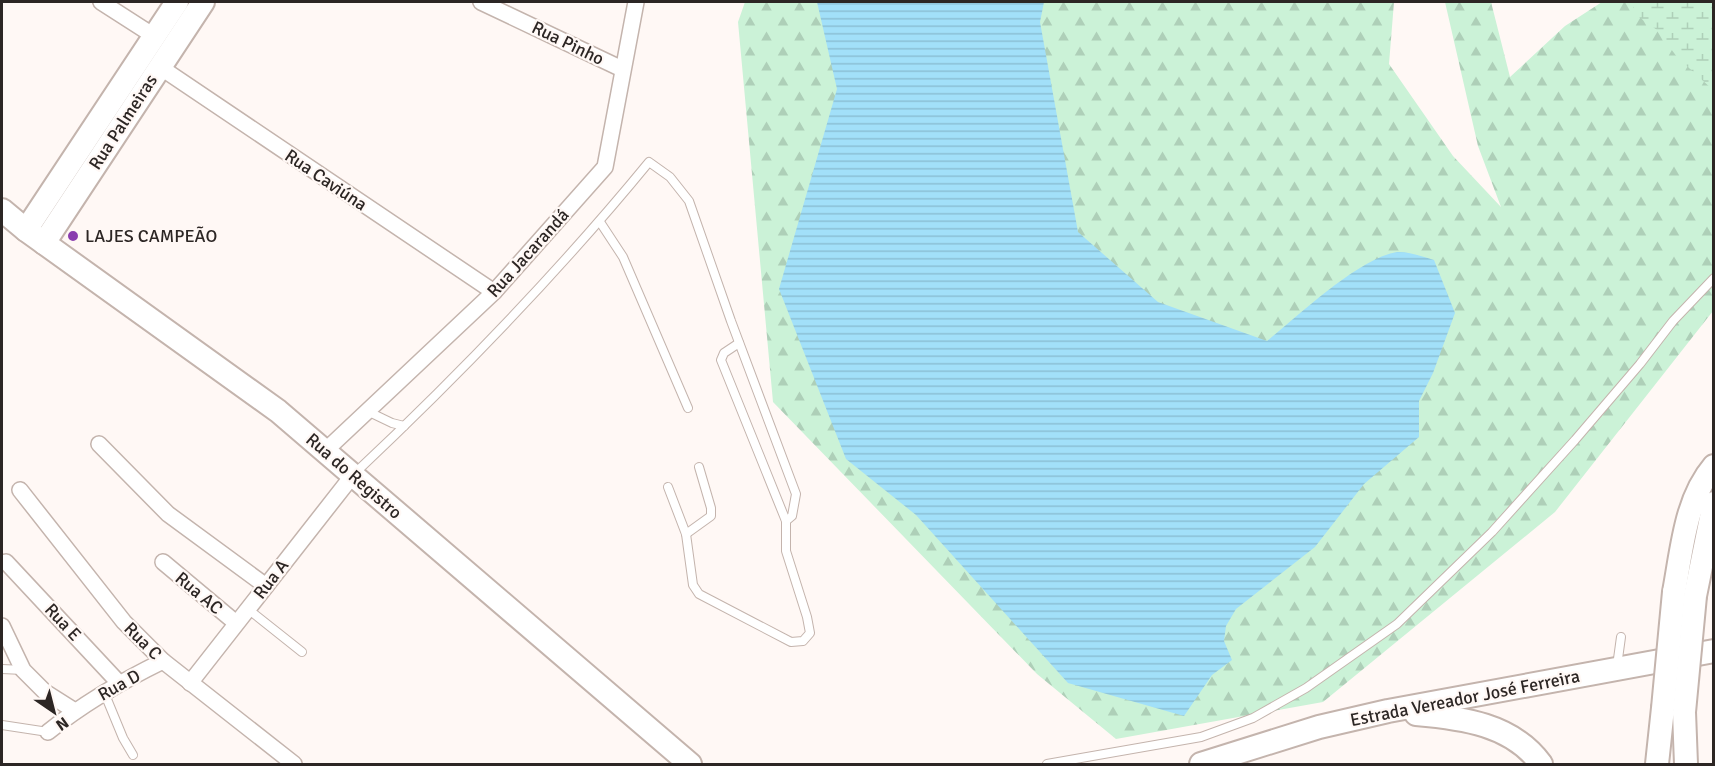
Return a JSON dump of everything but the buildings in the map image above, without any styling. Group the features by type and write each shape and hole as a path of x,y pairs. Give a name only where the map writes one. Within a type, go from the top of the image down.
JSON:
{"main road":[{"name":"Rua Palmeiras","path":"35,237 154,36 177,2"},
{"name":"Rua Palmeiras","path":"35,237 160,67 203,2"},
{"name":"Rua do Registro","path":"2,210 35,237 278,411 690,765"},
{"path":"1658,765 1674,710 1691,507 1703,480 1713,466"},
{"path":"1684,594 1713,503"},
{"name":"Estrada Vereador José Ferreira","path":"1210,761 1319,727 1388,711 1713,651"},
{"path":"1674,710 1686,765"},
{"path":"1388,711 1445,716 1476,722 1504,732 1533,754 1541,765"}],"street":[{"path":"101,2 154,36"},
{"name":"Rua Pinho","path":"481,2 622,69"},
{"name":"Rua Jacarandá","path":"325,451 494,292 605,167 636,2"},
{"name":"Rua Caviúna","path":"160,67 494,292"},
{"path":"99,444 168,514 266,585"},
{"name":"Rua A","path":"190,682 353,475"},
{"name":"Rua C","path":"20,490 124,622 163,662 190,682 278,760 294,765"},
{"name":"Rua E","path":"6,562 119,683"},
{"name":"Rua AC","path":"163,562 236,623"},
{"path":"2,626 23,670 45,692 75,711"},
{"name":"Rua D","path":"48,732 104,692 163,662"}],"lane":[{"path":"353,475 494,336 600,222 649,162 670,177 689,201 796,494 792,516 786,521"},
{"path":"600,222 623,256 688,408"},
{"path":"1047,765 1201,736 1253,718 1306,688 1397,624 1492,532 1597,414 1673,321 1713,278"},
{"path":"668,487 686,534 693,585 699,594 791,642 803,641 810,633 786,551 786,521 721,360 724,353 739,343"},
{"path":"367,411 404,426"},
{"path":"686,534 711,516 711,508 699,467"},
{"path":"248,609 302,652"},
{"path":"1616,670 1621,638"},
{"path":"2,669 23,670"},
{"path":"104,692 123,738 133,755"},
{"path":"2,725 48,732"}],"green space":[{"path":"745,2 1394,2 1389,64 1453,156 1501,207 1478,146 1445,2 1491,2 1510,77 1565,26 1602,2 1713,2 1713,311 1555,512 1323,702 1116,739 1037,674 773,402 738,22"},
{"path":"1638,2 1713,2 1713,90 1677,57 1657,30 1639,17 1633,7"}],"water":[{"path":"817,2 1044,2 1040,22 1078,232 1158,302 1267,341 1329,289 1365,265 1397,252 1411,253 1434,260 1455,313 1433,373 1419,401 1419,437 1364,484 1315,547 1236,609 1226,626 1224,641 1232,660 1212,675 1184,716 1068,683 916,515 846,459 779,289 837,89"}],"place":[{"name":"LAJES CAMPEÃO","path":"73,236"}]}
